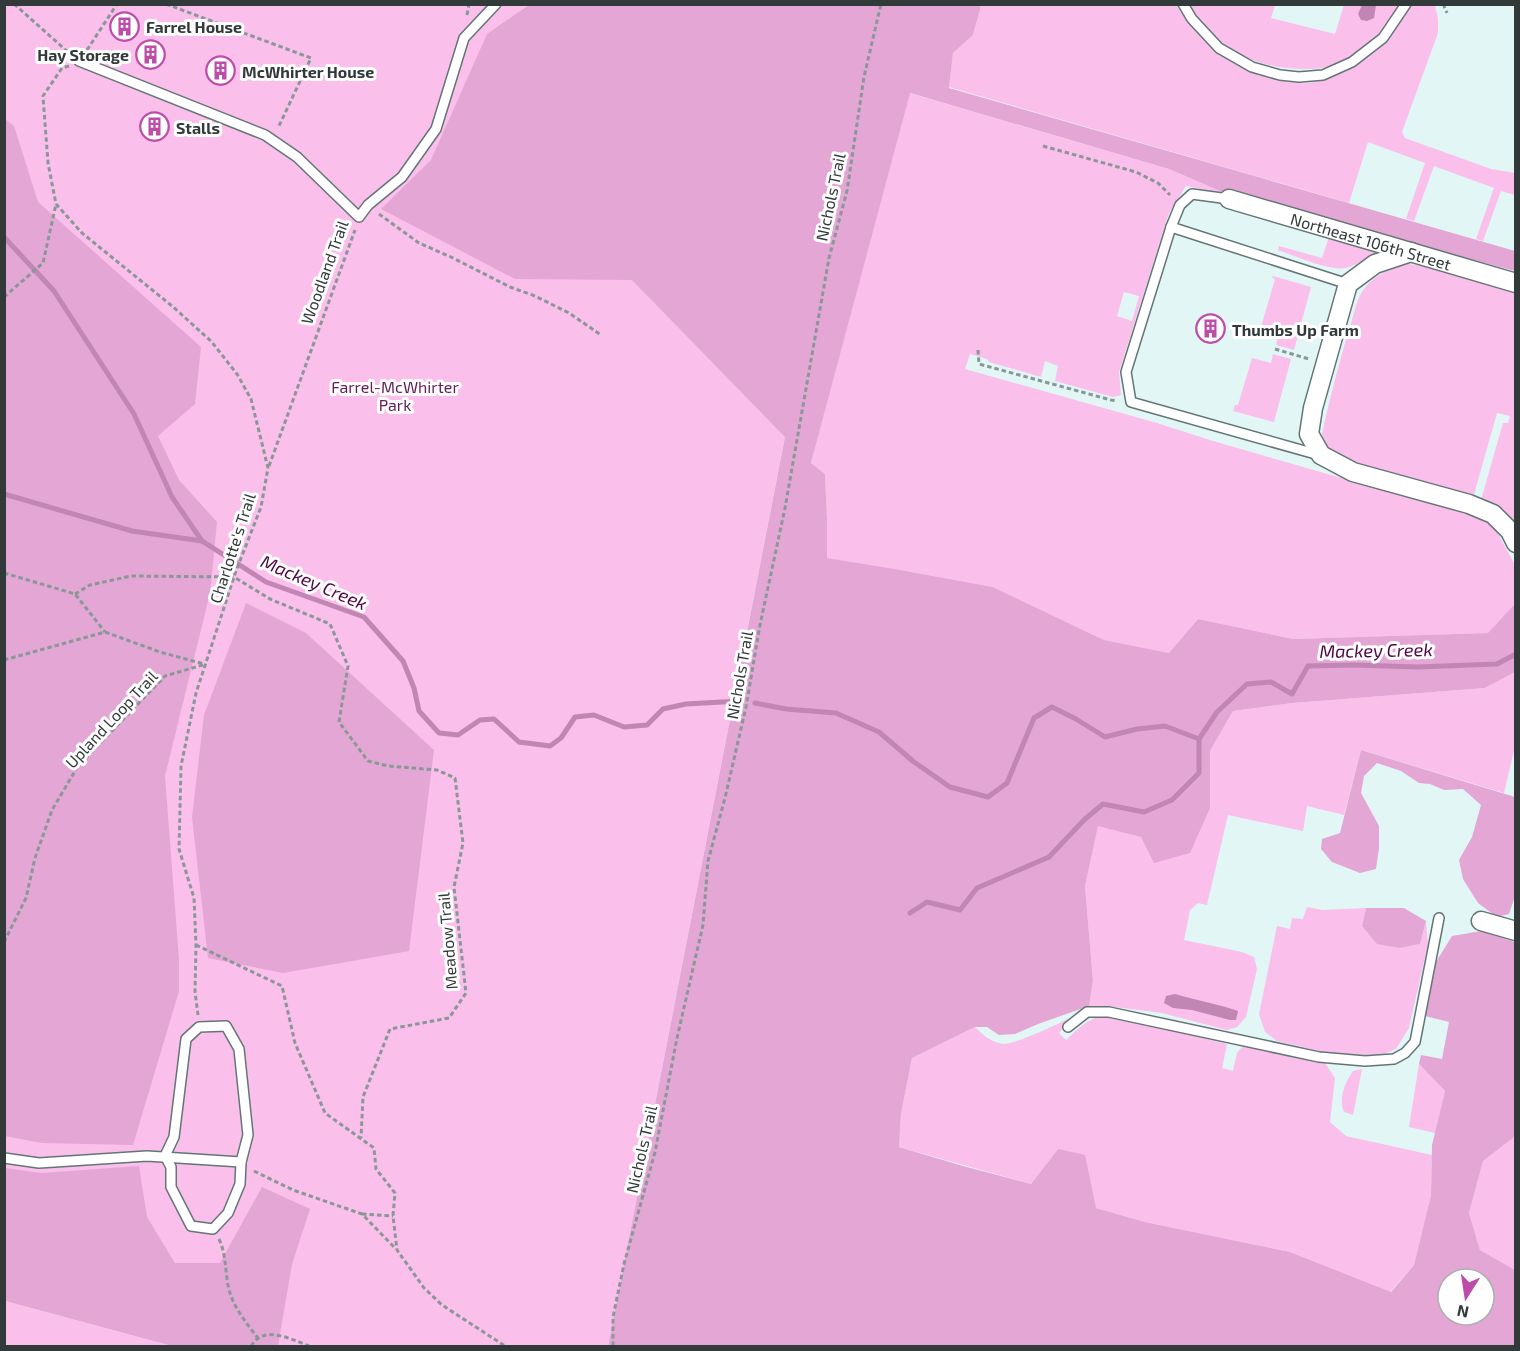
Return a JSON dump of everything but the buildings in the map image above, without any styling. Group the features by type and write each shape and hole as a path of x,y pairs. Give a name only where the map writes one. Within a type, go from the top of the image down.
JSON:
{"street":[{"name":"Northeast 106th Street","path":"1229,199 1515,283"},
{"path":"1411,252 1375,264 1348,284 1313,408 1309,434 1321,455 1353,472 1469,504 1493,514 1510,531 1515,543"},
{"path":"1481,921 1515,931"}],"lane":[{"name":"Woodland Trail","path":"359,217 368,205 402,177 436,129 464,38 496,4"},
{"path":"1184,4 1192,19 1219,48 1252,67 1280,75 1299,77 1323,75 1352,62 1383,38 1406,4"},
{"path":"80,62 265,135 297,157 359,217"},
{"path":"1229,199 1192,194 1180,205 1126,372 1131,402 1321,455"},
{"path":"1171,227 1348,284"},
{"path":"1068,1027 1087,1012 1108,1011 1320,1057 1365,1061 1394,1059 1405,1053 1415,1042 1439,918"},
{"path":"226,1026 239,1049 248,1135 241,1162 240,1184 228,1213 213,1230 191,1226 171,1187 171,1167 165,1156 174,1137 186,1039 199,1027 226,1026"},
{"path":"4,1158 39,1163 165,1156 241,1162"}],"path":[{"path":"14,4 80,62"},
{"path":"166,4 310,58 273,141"},
{"name":"Nichols Trail","path":"613,1347 613,1317 624,1264 655,1152 677,1038 703,925 708,861 746,707 760,625 787,497 829,258 847,191 864,77 881,4"},
{"path":"1443,4 1447,13"},
{"path":"4,297 43,263 56,204 48,163 43,96 62,68 80,62 116,5"},
{"path":"1043,146 1136,172 1158,183 1180,205"},
{"name":"Charlotte's Trail","path":"56,204 82,233 172,306 211,341 237,374 251,399 268,468 261,507 236,571 196,693 181,766 179,849 194,898 195,992 199,1027"},
{"path":"368,205 419,243 569,313 602,336"},
{"name":"Woodland Trail","path":"268,468 359,217"},
{"path":"1275,349 1325,364"},
{"path":"978,350 979,364 1111,400 1131,402"},
{"path":"4,573 75,594 105,633 4,660"},
{"path":"75,594 90,585 131,576 234,577"},
{"name":"Meadow Trail","path":"234,577 270,599 330,624 348,666 339,722 368,761 388,766 437,770 455,778 463,843 454,887 466,993 449,1018 390,1029 363,1097 361,1138"},
{"name":"Upland Loop Trail","path":"105,633 160,652 206,664"},
{"name":"Upland Loop Trail","path":"4,942 26,898 35,858 52,810 78,766 165,676 206,664"},
{"path":"196,945 282,986 296,1043 325,1113 374,1148 376,1169 395,1193 393,1216 397,1250"},
{"path":"241,1162 293,1190 362,1214 393,1216"},
{"path":"362,1214 397,1250 424,1288 442,1305 505,1347"},
{"path":"213,1230 224,1249 228,1288 239,1313 258,1338"},
{"path":"251,1347 258,1338 271,1335 291,1338 309,1347"}],"green space":[{"name":"Farrel-McWhirter Park","path":"4,5 869,5 608,1346 227,1346 5,1285"},
{"path":"980,5 1176,5 1205,41 1216,51 1242,67 1272,78 1308,83 1338,74 1378,49 1392,34 1410,5 1435,5 1438,33 1402,132 1405,138 1491,169 1515,173 1515,195 1501,191 1483,241 1476,239 1494,188 1434,166 1414,221 1406,219 1425,163 1368,142 1349,203 949,87 953,53 973,35"},
{"path":"1189,5 1275,5 1271,18 1335,34 1344,5 1399,5 1376,38 1357,53 1327,67 1300,69 1265,64 1234,51 1211,33"},
{"path":"909,93 1169,169 1227,194 1186,186 1169,213 1119,372 1121,395 1113,397 1055,381 1058,366 1045,361 1041,377 970,354 965,369 1491,521 1515,565 1515,604 1489,633 1293,639 1198,619 1169,653 1104,640 993,587 826,558 825,474 811,463","holes":["1124,292 1139,296 1132,321 1117,316"]},
{"path":"1329,237 1379,250 1355,265 1339,268 1312,262 1278,250 1279,246 1322,258"},
{"path":"1407,264 1431,266 1515,290 1515,527 1481,500 1503,423 1508,423 1510,416 1497,413 1473,498 1357,466 1333,454 1326,446 1322,434 1325,420 1360,296 1368,284 1378,276"},
{"path":"1273,276 1311,287 1294,350 1276,345 1279,332 1261,327 1275,279 1272,278"},
{"path":"1273,354 1291,359 1274,422 1233,411 1235,405 1238,405 1252,358 1271,363"},
{"path":"1515,672 1515,746 1504,793 1361,750 1344,815 1307,806 1303,831 1228,815 1207,905 1198,903 1190,910 1184,940 1242,952 1254,957 1257,969 1246,1017 1237,1027 1227,1030 1162,1013 1089,1006 1093,981 1085,886 1098,825 1142,837 1210,808 1210,751 1233,711 1293,703 1485,688"},
{"path":"1307,907 1323,910 1366,908 1362,926 1377,943 1400,948 1420,944 1426,921 1428,944 1409,1028 1396,1049 1379,1056 1327,1053 1277,1041 1265,1032 1259,1014 1277,926 1290,929 1292,918 1303,919"},
{"path":"1107,1015 1227,1044 1222,1068 1233,1071 1237,1053 1244,1045 1325,1063 1335,1078 1330,1122 1346,1136 1432,1155 1431,1195 1414,1265 1390,1292 1290,1252 1145,1222 1096,1208 1058,1149 1031,1184 899,1147 901,1114 912,1058 975,1027 985,1036 1004,1044 1026,1038 1068,1019 1070,1022 1059,1033 1066,1040 1089,1021"},
{"path":"1419,1064 1445,1091 1435,1133 1409,1127"},
{"path":"1362,1069 1353,1115 1344,1112 1342,1096 1353,1071"},
{"path":"1515,1133 1515,1270 1480,1250 1469,1213 1483,1161 1513,1138"},
{"path":"5,1301 172,1346 5,1346"}],"shaded area":[{"path":"980,4 973,35 953,53 949,88 1515,251 1515,271 1227,194 1169,169 910,93 811,463 825,474 827,558 993,587 1104,640 1169,653 1198,619 1293,639 1488,633 1515,604 1515,672 1485,688 1293,703 1233,711 1210,751 1210,808 1190,853 1154,863 1141,837 1098,826 1085,886 1093,981 1089,1006 1015,1034 999,1035 987,1027 975,1027 912,1058 901,1114 899,1147 1031,1184 1058,1149 1085,1155 1096,1208 1145,1222 1290,1252 1391,1292 1414,1265 1431,1195 1432,1145 1445,1091 1419,1064 1421,1055 1442,1059 1449,1022 1425,1016 1436,962 1452,936 1481,931 1515,942 1515,1133 1513,1138 1483,1161 1469,1213 1480,1250 1515,1270 1515,1346 608,1346 785,437 632,280 515,279 381,209 431,160 487,34 529,5"},
{"path":"1362,5 1376,5 1374,18 1367,21 1361,20 1358,14"},
{"path":"5,119 14,126 38,202 201,347 195,404 158,436 179,480 217,522 210,593 165,776 179,960 179,991 133,1145 42,1143 5,1136"},
{"path":"246,603 306,633 434,750 409,951 283,973 208,958 192,817 204,715"},
{"path":"1361,750 1515,797 1515,896 1509,914 1497,917 1478,903 1463,879 1459,860 1472,837 1481,805 1463,789 1444,790 1430,784 1419,783 1401,771 1377,763 1364,776 1361,793 1379,826 1376,869 1360,873 1332,862 1321,849 1322,839 1340,833"},
{"path":"1366,908 1404,908 1426,921 1420,944 1400,948 1377,944 1362,926"},
{"path":"1175,994 1238,1011 1236,1020 1173,1008 1164,1003 1166,996"},
{"path":"139,1166 147,1217 175,1263 220,1263 262,1187 310,1209 292,1264 278,1346 172,1346 5,1301 5,1168 42,1173"}],"waterway":[{"path":"4,237 54,291 134,414 172,497 202,541"},
{"name":"Mackey Creek","path":"4,494 132,531 202,541 266,582 364,617 403,661 414,688 419,711 439,733 458,735 480,720 494,719 519,742 550,746 561,738 575,717 594,715 624,727 647,725 663,709 686,704 740,701"},
{"name":"Mackey Creek","path":"755,703 786,709 836,713 879,732 914,762 950,787 988,797 1007,783 1034,718 1052,707 1105,737 1137,729 1165,726 1199,739 1217,712 1247,684 1271,682 1292,694 1308,666 1418,667 1497,664 1516,654"},
{"path":"910,913 927,902 960,910 977,888 1049,857 1084,820 1103,804 1144,812 1172,800 1199,773 1199,739"}],"place":[{"name":"Farrel House","path":"125,26"},
{"name":"Hay Storage","path":"150,54"},
{"name":"McWhirter House","path":"221,71"},
{"name":"Stalls","path":"155,127"},
{"name":"Thumbs Up Farm","path":"1211,329"}]}
